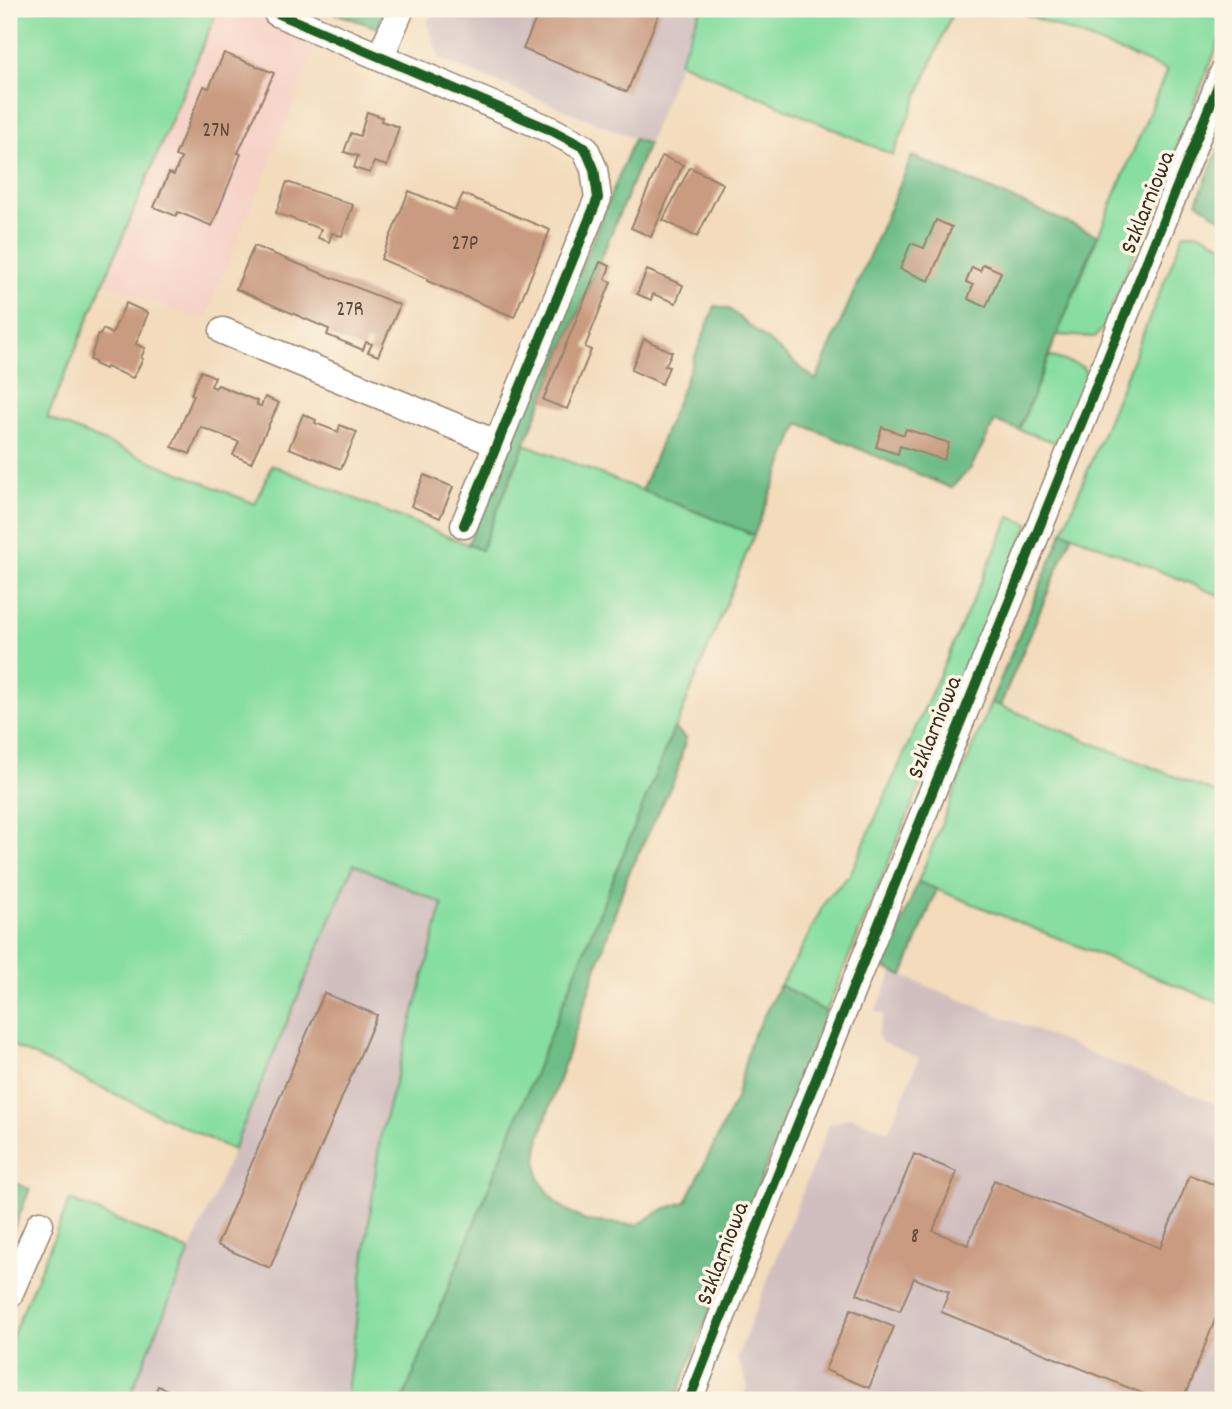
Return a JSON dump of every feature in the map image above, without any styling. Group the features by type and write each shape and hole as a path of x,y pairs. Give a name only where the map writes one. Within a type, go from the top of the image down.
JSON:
{"street":[{"path":"381,55 401,9"},
{"path":"277,13 381,55 551,130 585,148 594,169 598,198 464,525"},
{"name":"Szklarniowa","path":"689,1400 1223,73"},
{"path":"223,331 498,444"},
{"path":"9,1295 40,1224"}],"shaded area":[{"path":"217,9 323,9 331,12 204,322 104,282"},
{"path":"433,9 701,9 648,144 441,59 427,24"},
{"path":"354,863 443,904 380,1138 346,1400 128,1400"},
{"path":"893,972 1223,1107 1223,1400 742,1400 748,1385 737,1357 829,1125 851,1117 889,1131 919,1058 881,1042 877,1034 884,1015 876,1011"}],"green space":[{"path":"9,9 218,9 47,418 255,504 272,465 481,550 525,444 754,535 403,1400 346,1400 380,1138 443,904 354,864 233,1150 9,1044"},
{"path":"323,9 386,9 378,28"},
{"path":"701,9 954,9 893,155 679,62"},
{"path":"1012,9 1223,9 1223,32 1104,327 1095,337 1057,335 1167,70"},
{"path":"1223,138 1223,220 1197,202"},
{"path":"634,139 648,144 481,550 468,544"},
{"path":"912,156 1097,235 1019,430 995,421 971,468 951,488 799,423 754,535 642,490 715,306 729,309 816,380"},
{"path":"1184,233 1200,233 1223,245 1223,597 1063,531"},
{"path":"1049,356 1081,366 1088,374 1060,444 1019,430"},
{"path":"1010,517 1029,524 826,1012 780,985 827,898 850,875"},
{"path":"1063,531 1072,535 1000,706 991,702"},
{"path":"991,702 1223,796 1223,1004 918,882"},
{"path":"674,728 686,738 676,776 627,877 540,1136 537,1161 539,1179 556,1203 585,1221 637,1225 664,1209 686,1202 736,1099 750,1042 780,985 826,1012 675,1400 403,1400"},
{"path":"918,882 937,889 903,976 884,968"},
{"path":"9,1181 30,1189 9,1241"},
{"path":"70,1200 190,1251 128,1400 9,1400 9,1343"}],"building":[{"path":"540,9 661,9 627,92 523,49"},
{"path":"224,53 274,73 238,153 241,154 212,226 178,212 176,216 154,207 169,173 174,175 181,158 175,156 204,86 209,88"},
{"path":"367,112 382,117 381,121 399,127 387,166 374,162 370,173 354,168 358,156 344,152 351,133 360,136"},
{"path":"662,156 683,165 651,237 631,228"},
{"path":"690,167 723,184 697,237 663,220"},
{"path":"287,182 353,205 342,236 332,233 329,242 318,238 321,229 276,213"},
{"path":"409,191 455,210 463,194 550,230 514,317 381,259"},
{"path":"936,220 952,227 929,281 900,269 911,243 924,248"},
{"path":"254,246 400,305 378,356 368,352 372,344 366,342 363,350 327,335 329,329 236,289"},
{"path":"600,262 610,266 605,279 611,282 585,347 591,350 567,409 543,400"},
{"path":"983,264 1001,272 986,307 968,299 973,285 966,282 972,267 980,271"},
{"path":"647,270 683,285 676,303 653,294 651,300 637,294"},
{"path":"126,303 148,313 136,344 145,348 141,358 143,359 133,378 106,367 105,369 90,360 98,335 103,329 112,334"},
{"path":"644,339 672,352 665,366 669,367 662,384 631,370"},
{"path":"201,371 215,377 211,386 215,388 218,385 257,401 257,405 261,406 265,397 279,403 251,463 233,455 239,442 201,427 190,454 172,447"},
{"path":"303,414 316,420 315,423 338,432 340,425 357,432 341,469 289,448"},
{"path":"882,427 904,435 906,429 949,443 944,460 900,446 898,454 876,447"},
{"path":"424,475 453,487 440,518 411,506"},
{"path":"324,993 377,1015 270,1268 217,1245"},
{"path":"914,1154 957,1172 933,1231 968,1245 994,1180 1160,1248 1190,1175 1223,1188 1223,1300 1183,1400 1159,1400 941,1312 949,1292 914,1278 900,1311 857,1294"},
{"path":"851,1309 894,1327 869,1388 825,1370"},
{"path":"158,1386 191,1400 152,1400"}],"cycle path":[{"path":"277,13 551,130 585,148 594,169 598,198 464,525"},
{"path":"689,1400 1223,73"}]}
